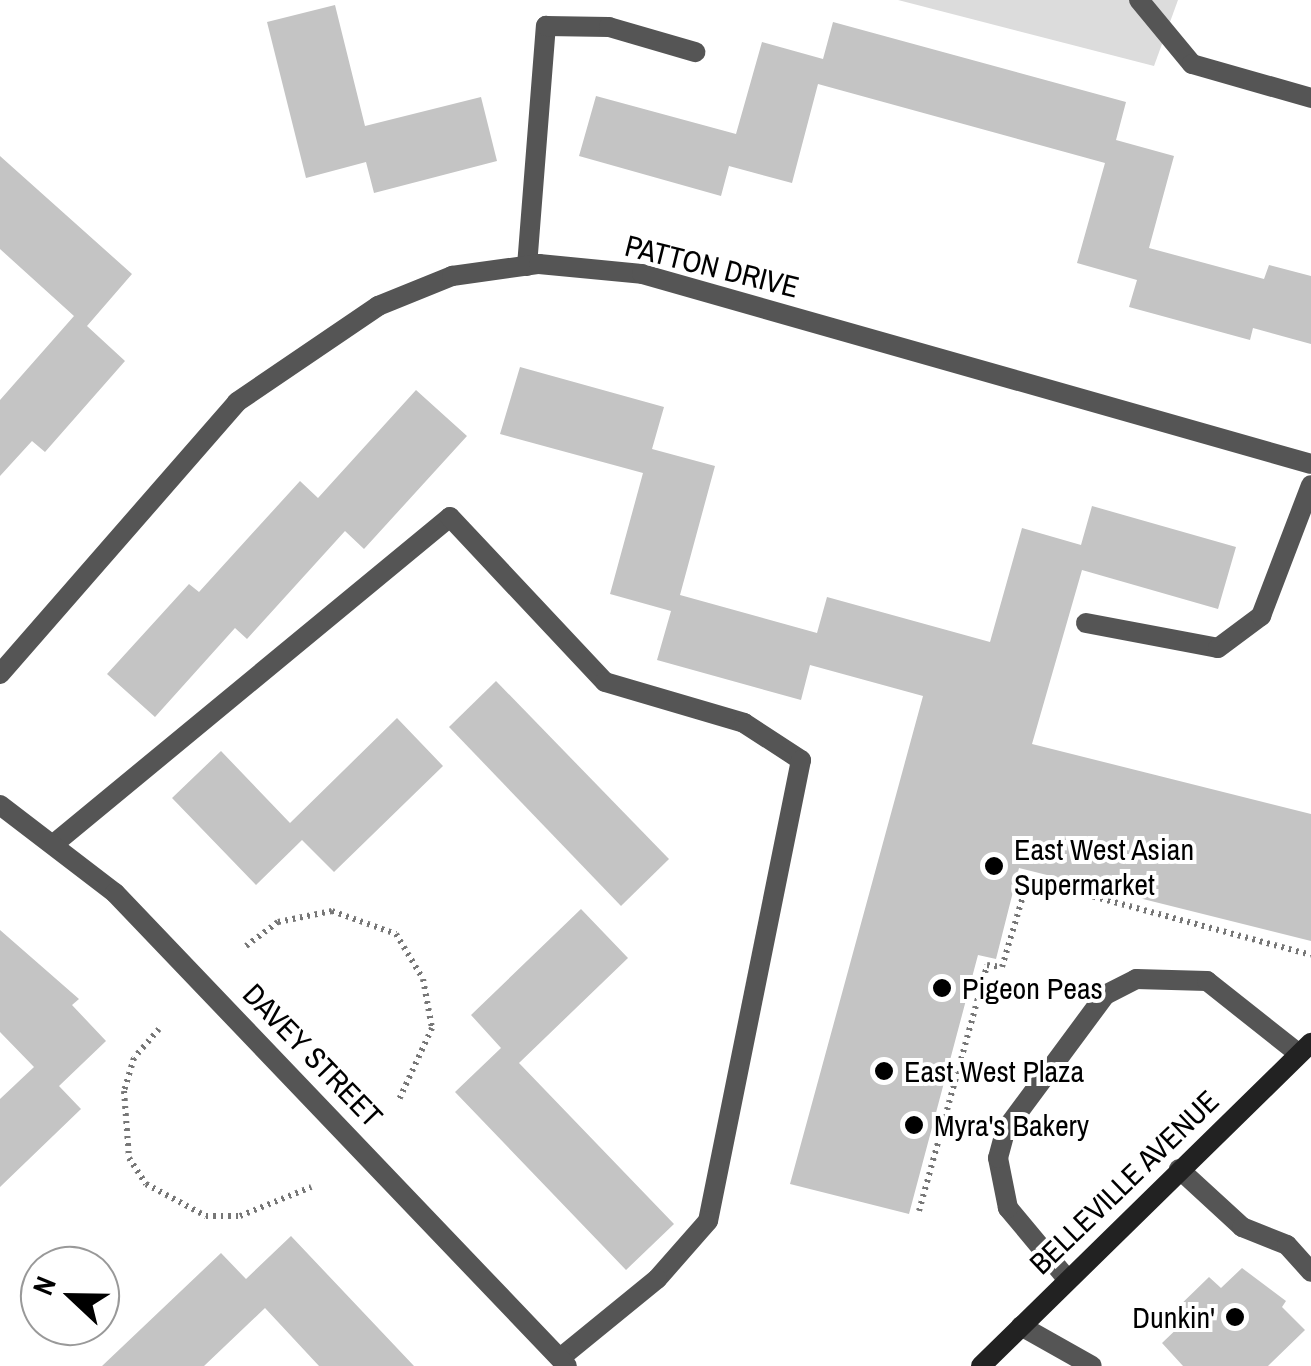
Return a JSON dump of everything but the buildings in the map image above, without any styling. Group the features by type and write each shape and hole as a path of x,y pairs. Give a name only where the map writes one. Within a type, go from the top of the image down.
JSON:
{"main road":[{"name":"BELLEVILLE AVENUE","path":"981,1366 1305,1049"}],"street":[{"path":"1140,0 1192,64 1311,98"},
{"path":"527,266 546,26 609,27 695,52"},
{"name":"PATTON DRIVE","path":"2,668 236,402 378,306 452,276 527,266 642,274 1311,464"},
{"path":"1086,623 1218,648 1261,616 1311,485"},
{"path":"54,843 450,517 605,682 744,724 801,760 708,1221 657,1279 563,1362"},
{"name":"DAVEY STREET","path":"0,804 54,843 128,907 563,1362"},
{"path":"1068,1280 1008,1208 998,1158 1006,1129 1105,995 1136,979 1207,981 1305,1049"},
{"path":"1179,1169 1242,1227 1288,1245 1311,1272"},
{"path":"1021,1326 1092,1366"}],"path":[{"path":"920,1211 987,965 1002,968 1028,879 1311,954"},
{"path":"246,946 278,922 332,910 396,934 422,979 432,1028 398,1102"},
{"path":"159,1029 134,1058 124,1091 129,1158 146,1184 206,1216 240,1216 311,1187"}],"shaded area":[{"path":"898,0 1178,0 1154,66"}],"place":[{"name":"East West Asian Supermarket","path":"994,866"},
{"name":"Pigeon Peas","path":"942,988"},
{"name":"East West Plaza","path":"884,1071"},
{"name":"Myra's Bakery","path":"914,1125"},
{"name":"Dunkin'","path":"1235,1317"}]}
